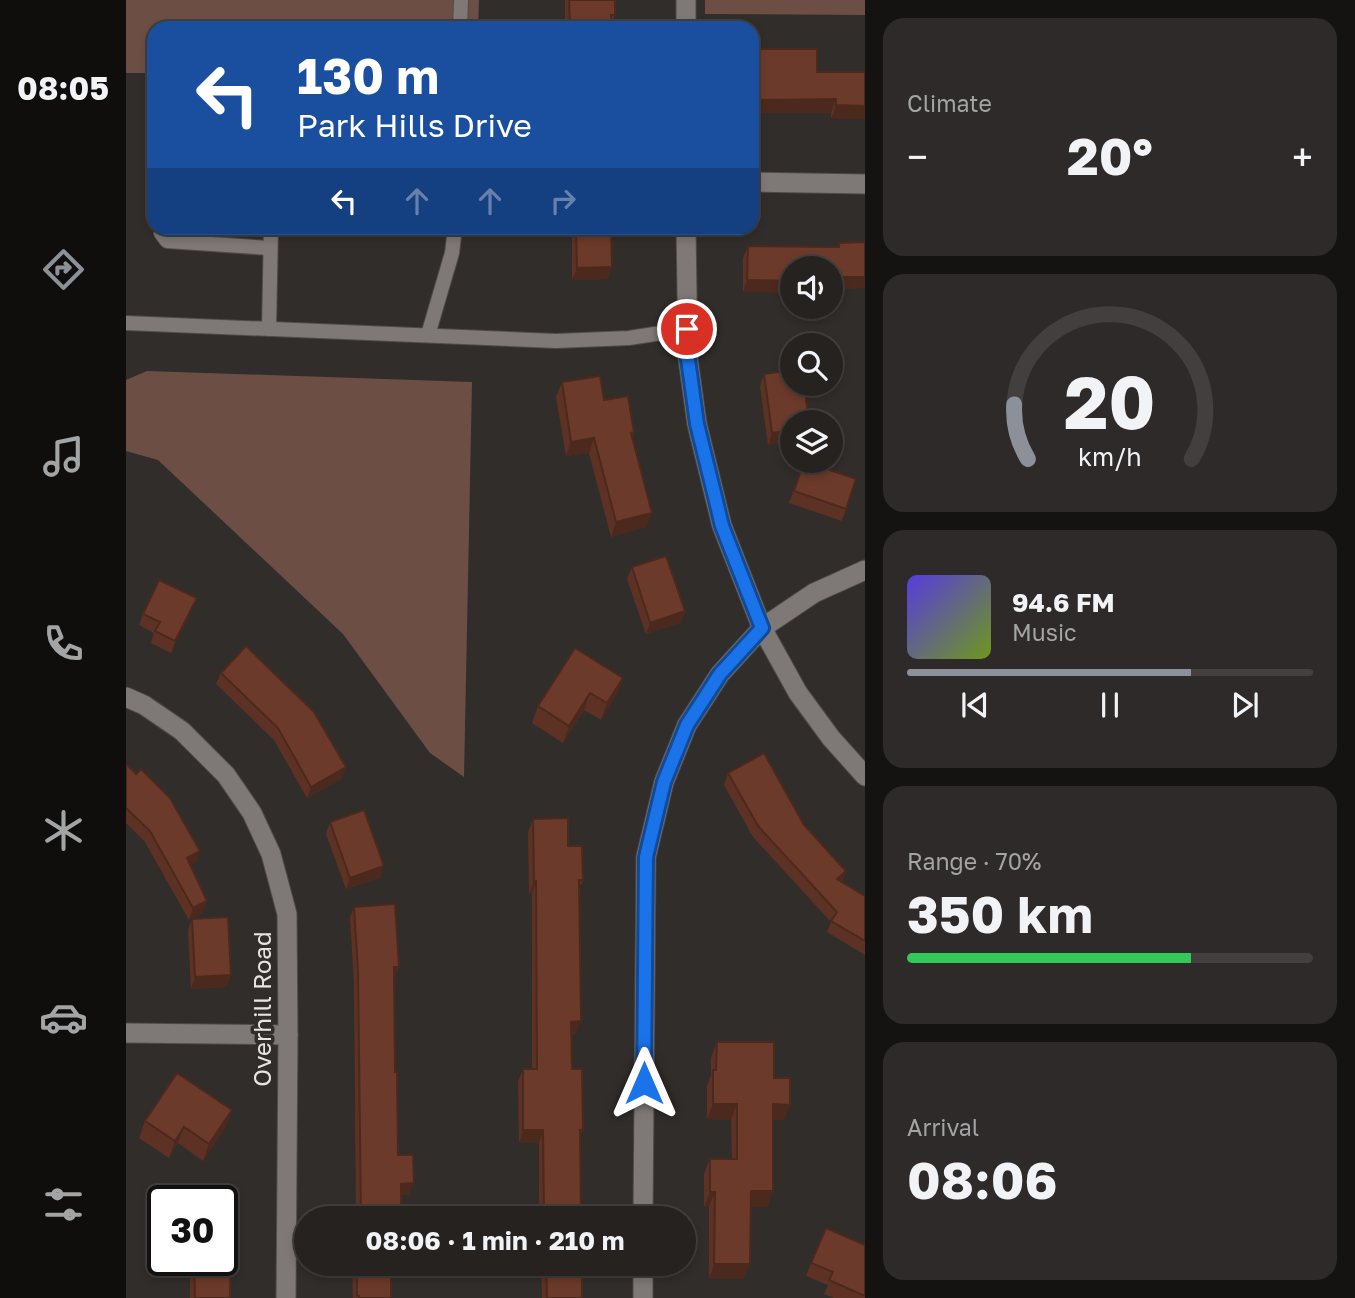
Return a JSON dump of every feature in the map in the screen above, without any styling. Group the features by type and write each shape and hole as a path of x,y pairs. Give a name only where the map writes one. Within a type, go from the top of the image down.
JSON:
{"street":[{"path":"686,0 686,21"},
{"path":"759,182 865,184"},
{"path":"685,235 688,359 697,424 722,526 762,628 798,693 831,738 865,776"},
{"path":"643,1206 646,857 664,782 687,725 720,674 762,628 814,593 865,570"},
{"name":"Overhill Road","path":"126,697 144,705 182,731 226,775 252,813 271,854 287,914 286,1298"},
{"path":"126,1033 288,1035"},
{"path":"643,1276 643,1298"}],"lane":[{"path":"460,21 461,0"},
{"path":"162,235 167,241 270,248"},
{"path":"269,329 271,235"},
{"path":"428,335 452,253 454,235"},
{"path":"126,323 556,341 629,338 687,329"}],"shaded area":[{"path":"126,0 479,0 478,21 147,21 147,73 126,73"},
{"path":"705,0 865,0 865,15 705,14"},
{"path":"147,371 472,382 464,777 430,753 343,634 158,460 126,451 126,380"}],"building":[{"path":"569,0 615,0 615,15 611,15 611,21 570,21"},
{"path":"759,49 817,49 817,72 865,72 865,106 836,105 836,99 759,100"},
{"path":"576,235 611,235 612,267 577,268"},
{"path":"865,242 865,277 843,277 843,256 780,256 780,281 747,280 748,246 839,247 839,243"},
{"path":"780,372 780,396 806,396 807,410 780,410 780,432 772,433 764,374"},
{"path":"600,376 604,400 628,396 634,432 631,433 652,513 616,522 594,438 571,442 562,382"},
{"path":"800,473 839,473 856,479 846,509 794,491"},
{"path":"666,556 685,611 650,623 632,567"},
{"path":"159,580 197,598 175,641 155,631 160,622 143,614"},
{"path":"246,646 314,712 346,767 311,787 278,728 221,673"},
{"path":"575,648 623,678 607,703 590,693 569,726 538,706"},
{"path":"764,753 804,825 846,871 837,879 865,896 865,941 831,921 837,912 758,826 728,773"},
{"path":"126,764 136,774 141,769 170,798 200,851 187,858 207,901 193,908 150,831 126,808"},
{"path":"364,810 384,866 350,878 330,822"},
{"path":"568,818 568,846 582,846 583,880 579,880 581,1021 571,1022 572,1069 582,1069 581,1206 544,1206 543,1130 523,1130 523,1069 537,1069 533,819"},
{"path":"395,904 399,967 394,967 398,1155 413,1155 414,1183 401,1184 401,1206 361,1206 358,970 354,907"},
{"path":"228,917 231,975 195,977 192,919"},
{"path":"717,1042 774,1042 774,1078 790,1078 790,1105 773,1104 773,1191 751,1191 750,1264 714,1264 715,1192 710,1192 710,1159 737,1159 737,1104 713,1104 713,1070 716,1070"},
{"path":"177,1073 232,1110 209,1144 184,1127 175,1141 145,1121"},
{"path":"826,1228 865,1245 865,1296 829,1280 833,1272 811,1263"},
{"path":"194,1276 231,1276 230,1298 195,1298"},
{"path":"357,1276 391,1276 391,1298 357,1296"},
{"path":"546,1276 582,1276 582,1298 547,1298"}],"route":[{"path":"644,1083 646,857 664,782 687,725 720,674 762,628 722,526 697,424 688,359 687,329"}]}
